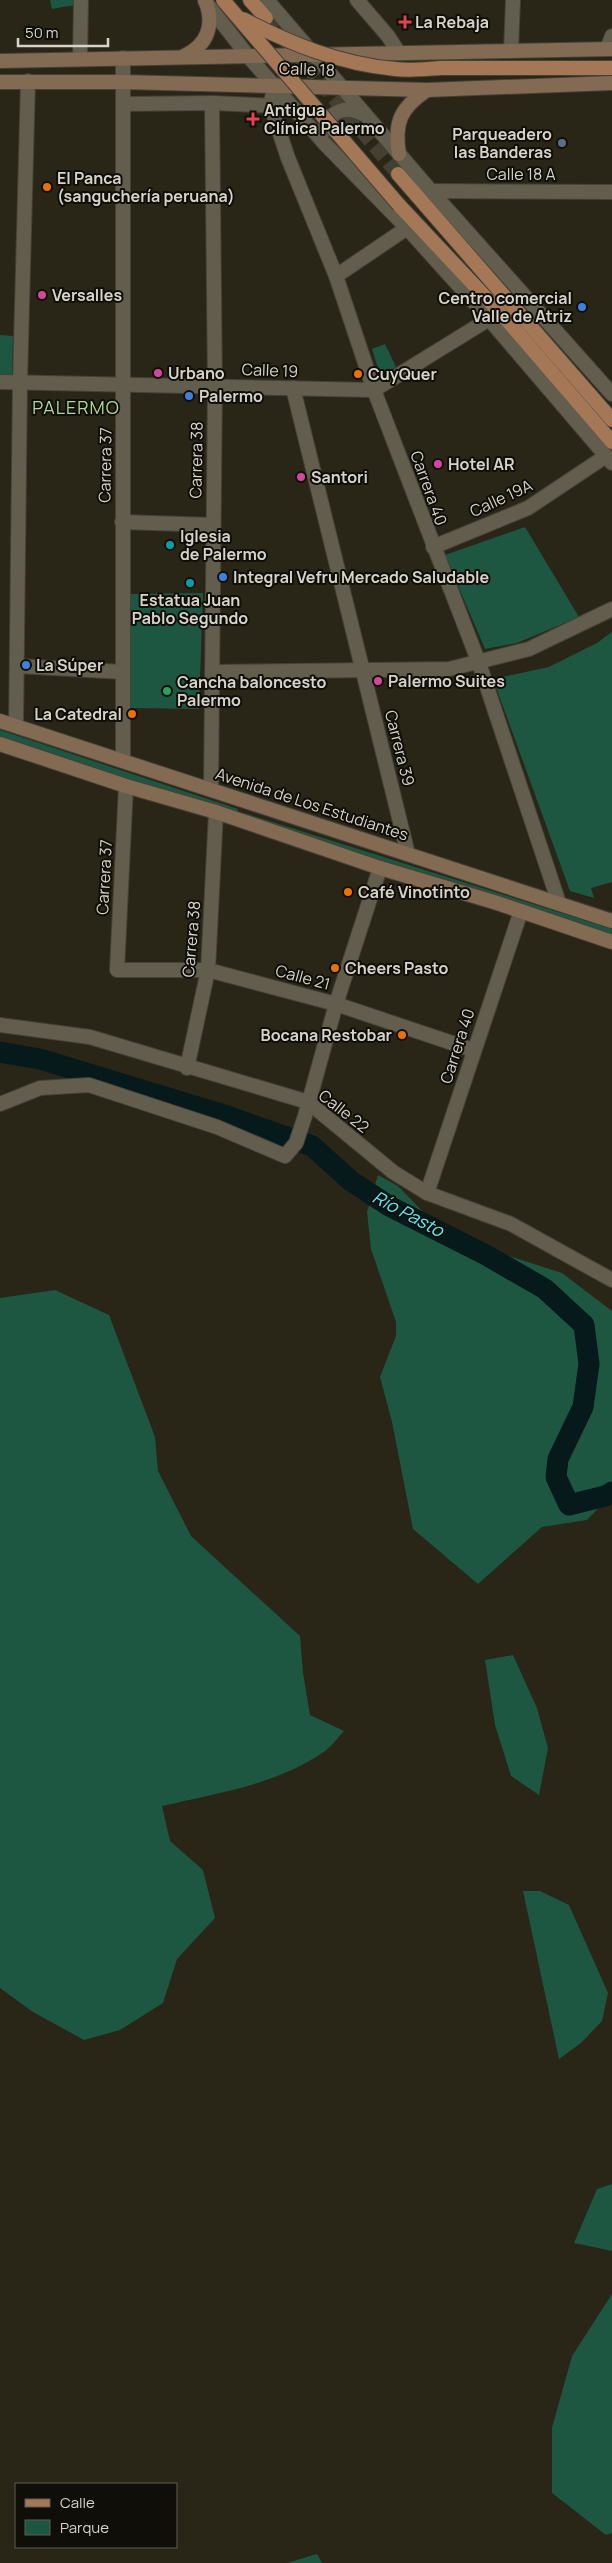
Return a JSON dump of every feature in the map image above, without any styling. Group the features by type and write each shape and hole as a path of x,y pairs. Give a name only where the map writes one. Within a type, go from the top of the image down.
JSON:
{"main road":[{"path":"182,57 195,51 205,40 210,27 210,12 205,0"},
{"path":"223,0 398,205 506,319 612,442"},
{"path":"250,0 266,18"},
{"path":"235,15 310,51 352,64 396,70 441,68 612,68"},
{"name":"Calle 18","path":"0,61 511,51 610,45"},
{"name":"Calle 18","path":"0,82 123,82 427,90 612,83"},
{"path":"399,154 396,135 400,117 411,101 427,90"},
{"path":"398,174 612,420"},
{"name":"Avenida de Los Estudiantes","path":"0,721 612,920"},
{"path":"0,744 126,786 263,827 380,868 521,911 612,942"},
{"path":"263,827 269,826 274,819 268,807"}],"street":[{"path":"80,59 81,0"},
{"path":"205,0 248,56 276,85 324,143 407,228 489,319 609,459"},
{"path":"267,0 312,55 342,87 431,192 612,394"},
{"path":"357,0 388,36 399,53"},
{"path":"511,51 513,0"},
{"name":"Carrera 37","path":"123,58 123,760"},
{"path":"16,726 20,382 28,81"},
{"path":"270,104 276,85"},
{"path":"123,104 212,102 270,104 297,110"},
{"name":"Carrera 38","path":"211,789 215,385 212,102"},
{"name":"Carrera 40","path":"270,104 288,158 336,276 374,390 432,547 479,663 559,904"},
{"path":"324,143 323,132 326,122 333,114 343,109 354,109 363,114"},
{"name":"Calle 18 A","path":"431,192 612,192"},
{"path":"336,276 407,228"},
{"path":"374,390 489,319"},
{"name":"Calle 19","path":"0,382 215,385 374,390"},
{"name":"Carrera 39","path":"293,388 408,854"},
{"name":"Calle 19A","path":"432,547 528,508 609,459"},
{"path":"122,522 213,525"},
{"path":"212,672 449,669 529,649 612,609"},
{"path":"17,666 123,672"},
{"name":"Carrera 37","path":"117,970 126,786"},
{"name":"Carrera 38","path":"181,1066 208,970 216,812"},
{"path":"0,1104 40,1088 89,1085 218,1126 285,1156 296,1143 336,1004 380,868"},
{"name":"Carrera 40","path":"428,1193 473,1050 521,911"},
{"name":"Calle 21","path":"117,970 208,970 336,1004 473,1050"},
{"name":"Calle 22","path":"0,1025 90,1037 307,1109 393,1172 428,1193 511,1224 612,1280"}],"green space":[{"path":"50,0 74,0 75,5 52,9"},
{"path":"0,335 13,336 12,375 0,375"},
{"path":"385,344 396,367 380,375 372,349"},
{"path":"525,527 579,617 517,643 485,649 445,555"},
{"path":"203,593 199,709 130,708 130,594"},
{"path":"612,632 612,882 591,888 594,898 570,891 493,679 549,667 597,643"},
{"path":"0,730 238,809 236,822 0,743"},
{"path":"244,813 612,929 612,941 240,824"},
{"path":"378,1175 398,1186 436,1225 509,1256 562,1273 612,1311 612,1494 587,1520 542,1527 478,1584 413,1529 392,1422 380,1377 396,1336 396,1322 371,1249 367,1212"},
{"path":"55,1290 109,1315 155,1437 158,1471 191,1536 300,1636 303,1673 310,1715 344,1731 325,1751 285,1773 245,1787 162,1806 170,1841 203,1870 215,1918 177,1959 163,2003 120,2030 84,2040 33,2012 0,1988 0,1298"},
{"path":"513,1655 537,1708 548,1748 539,1795 511,1776 495,1725 485,1660"},
{"path":"523,1891 540,1891 569,1905 608,1993 602,2021 581,2043 559,2059"},
{"path":"612,2184 612,2251 574,2243 597,2189"},
{"path":"612,2294 612,2533 606,2535 552,2493 552,2428 572,2356"},
{"path":"317,2554 322,2563 287,2563"}],"waterway":[{"name":"Río Pasto","path":"0,1052 40,1059 224,1115 312,1146 351,1181 389,1206 486,1255 545,1289 584,1325 589,1364 583,1407 558,1459 556,1477 569,1505 605,1496 612,1492"}],"tunnel":[{"path":"266,18 398,174"}],"place":[{"name":"La Rebaja","path":"405,22"},
{"name":"Antigua Clínica Palermo","path":"253,119"},
{"name":"Parqueadero las Banderas","path":"562,143"},
{"name":"El Panca (sanguchería peruana)","path":"47,187"},
{"name":"Versalles","path":"42,295"},
{"name":"Centro comercial Valle de Atriz","path":"582,307"},
{"name":"Urbano","path":"158,373"},
{"name":"CuyQuer","path":"358,374"},
{"name":"Palermo","path":"189,396"},
{"name":"Hotel AR","path":"438,464"},
{"name":"Santori","path":"301,477"},
{"name":"Iglesia de Palermo","path":"170,545"},
{"name":"Integral Vefru Mercado Saludable","path":"223,577"},
{"name":"Estatua Juan Pablo Segundo","path":"190,583"},
{"name":"La Súper","path":"26,665"},
{"name":"Palermo Suites","path":"378,681"},
{"name":"Cancha baloncesto Palermo","path":"167,691"},
{"name":"La Catedral","path":"132,714"},
{"name":"Café Vinotinto","path":"348,892"},
{"name":"Cheers Pasto","path":"335,968"},
{"name":"Bocana Restobar","path":"402,1035"}],"district":[{"name":"PALERMO","path":"76,408"}]}
